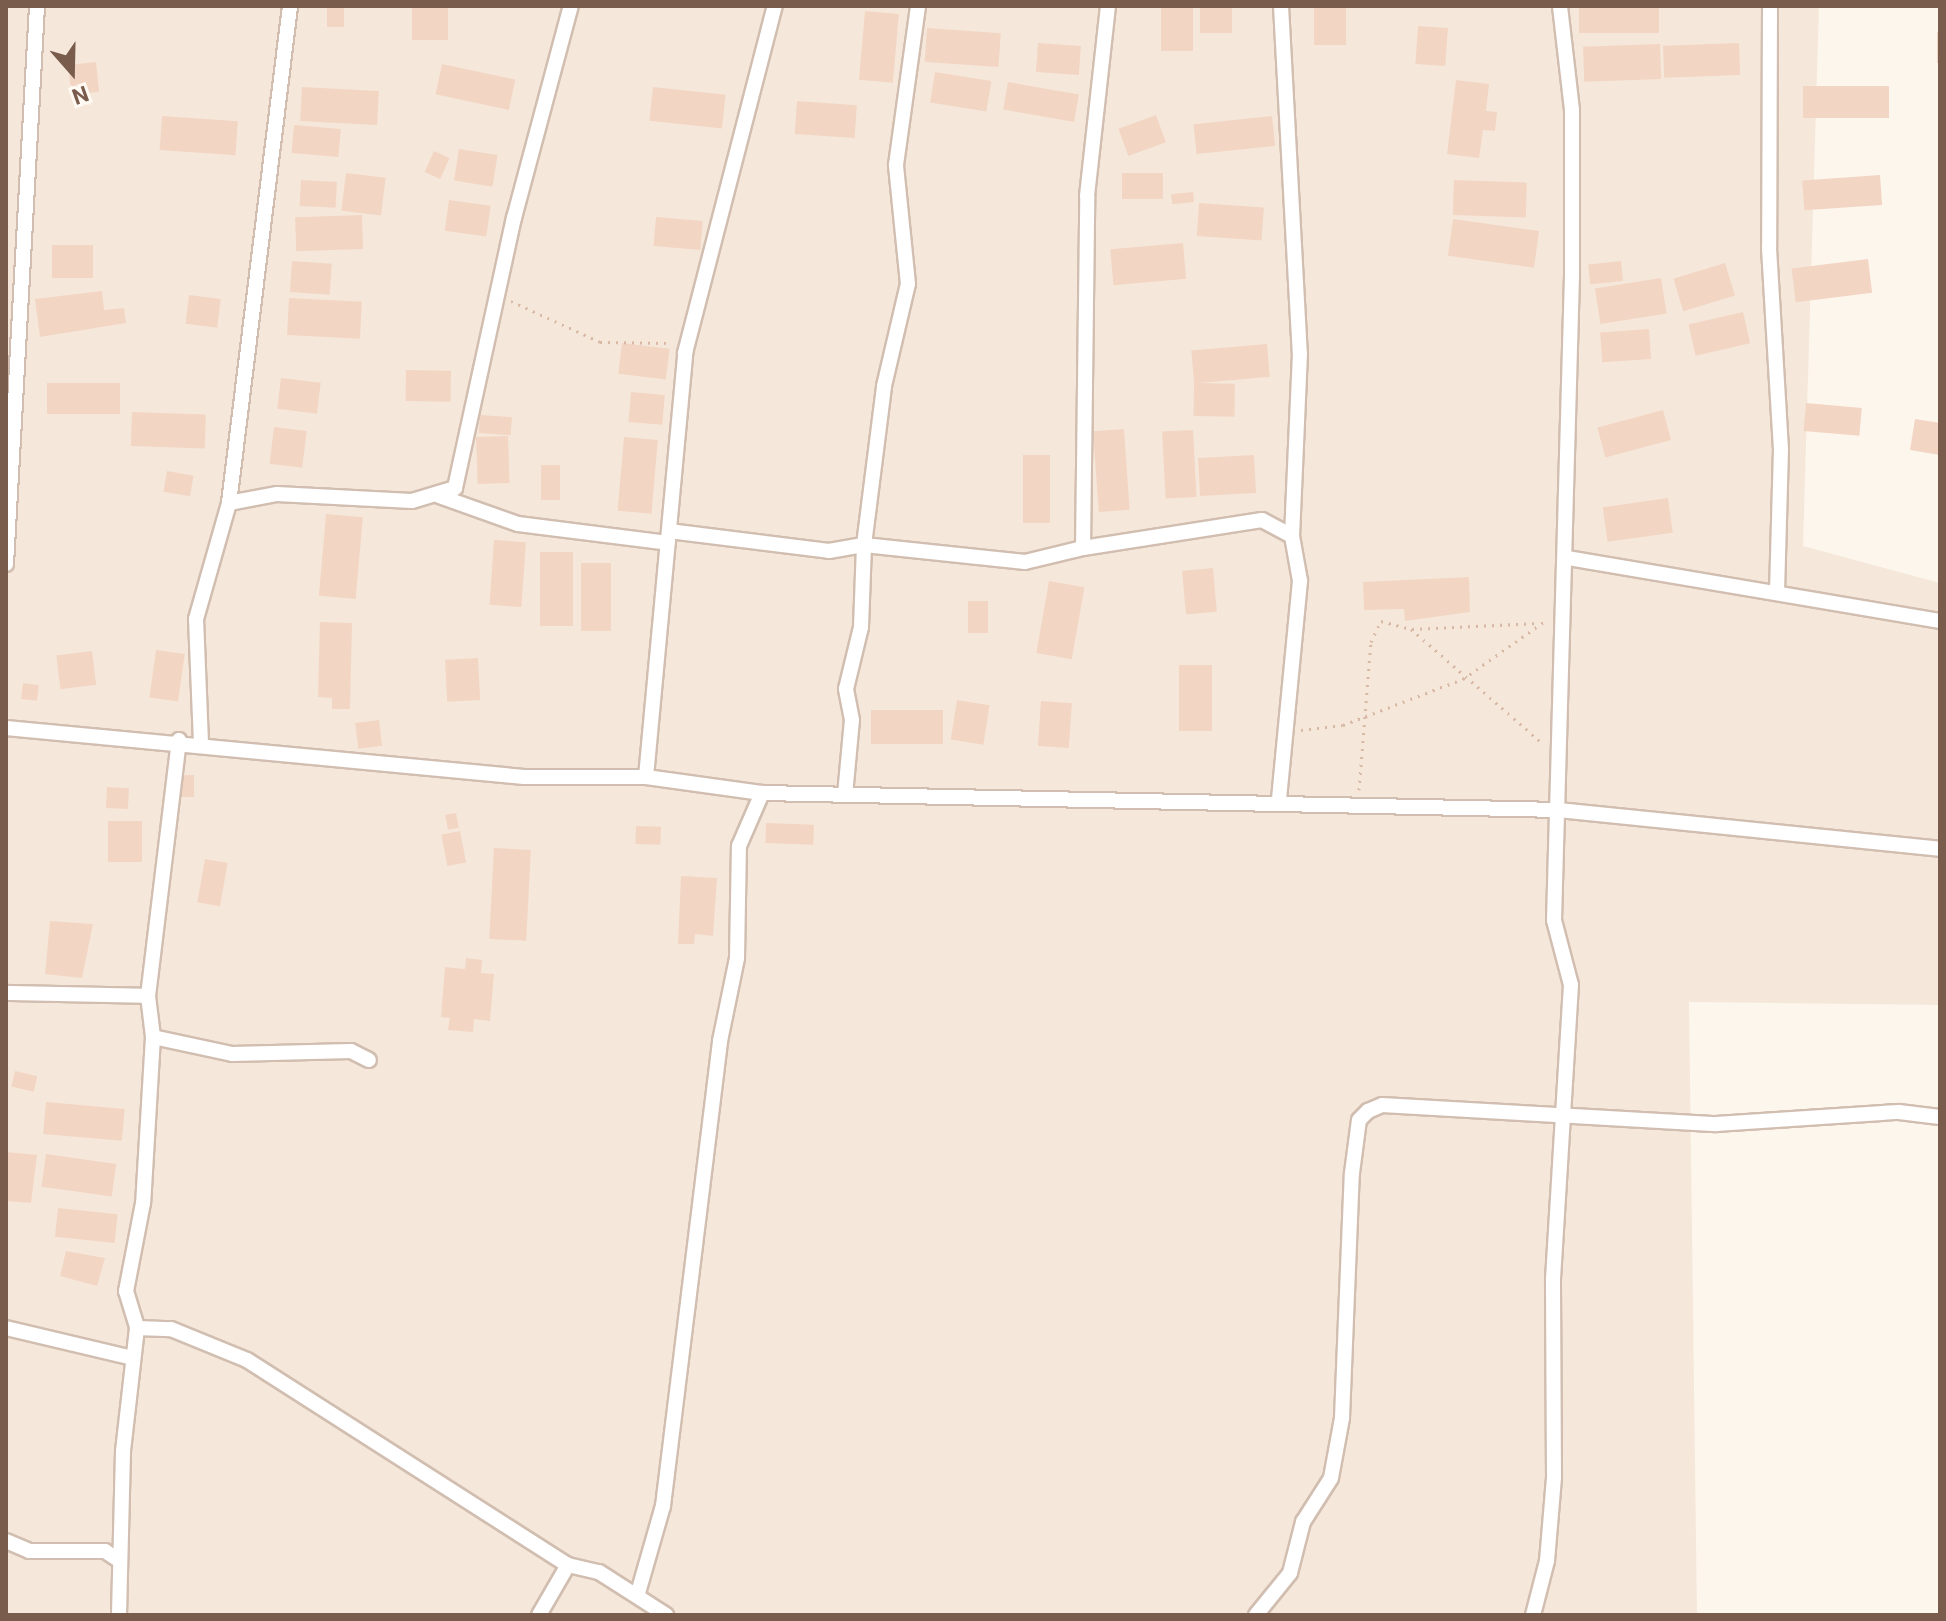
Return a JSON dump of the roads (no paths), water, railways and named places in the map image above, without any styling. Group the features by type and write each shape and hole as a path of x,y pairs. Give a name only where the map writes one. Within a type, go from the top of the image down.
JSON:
{"street":[{"path":"6,564 37,6"},
{"path":"201,743 196,619 229,503 290,6"},
{"path":"229,503 277,494 412,501 439,496 455,488 499,291 571,6"},
{"path":"646,777 685,353 775,6"},
{"path":"845,795 852,720 846,689 861,627 864,545 884,386 908,284 896,165 918,6"},
{"path":"1083,548 1087,196 1108,6"},
{"path":"1279,801 1300,581 1292,536 1300,353 1281,6"},
{"path":"1770,6 1769,248 1781,462 1777,588"},
{"path":"1533,1615 1547,1561 1554,1477 1552,1322 1571,985 1554,920 1568,558 1572,110 1557,7"},
{"path":"439,496 518,524 829,551 864,545 1025,562 1083,548 1262,520 1292,536"},
{"path":"1568,558 1777,588 1940,621"},
{"path":"6,728 179,740 524,777 646,777 762,793 1279,801 1558,810 1940,849"},
{"path":"119,1615 129,1357 137,1328 126,1291 143,1203 153,1037 148,996 179,740"},
{"path":"638,1593 663,1506 720,1041 737,958 739,846 762,793"},
{"path":"6,993 148,996"},
{"path":"153,1037 232,1054 351,1051 369,1060"},
{"path":"1256,1615 1290,1573 1303,1522 1331,1478 1342,1418 1342,1283 1359,1120 1382,1105 1716,1124 1899,1112 1940,1117"},
{"path":"6,1328 129,1357"},
{"path":"137,1328 171,1329 247,1360 568,1565 638,1593 666,1615"},
{"path":"6,1541 29,1551 105,1551 120,1561"},
{"path":"539,1615 568,1565"}]}
